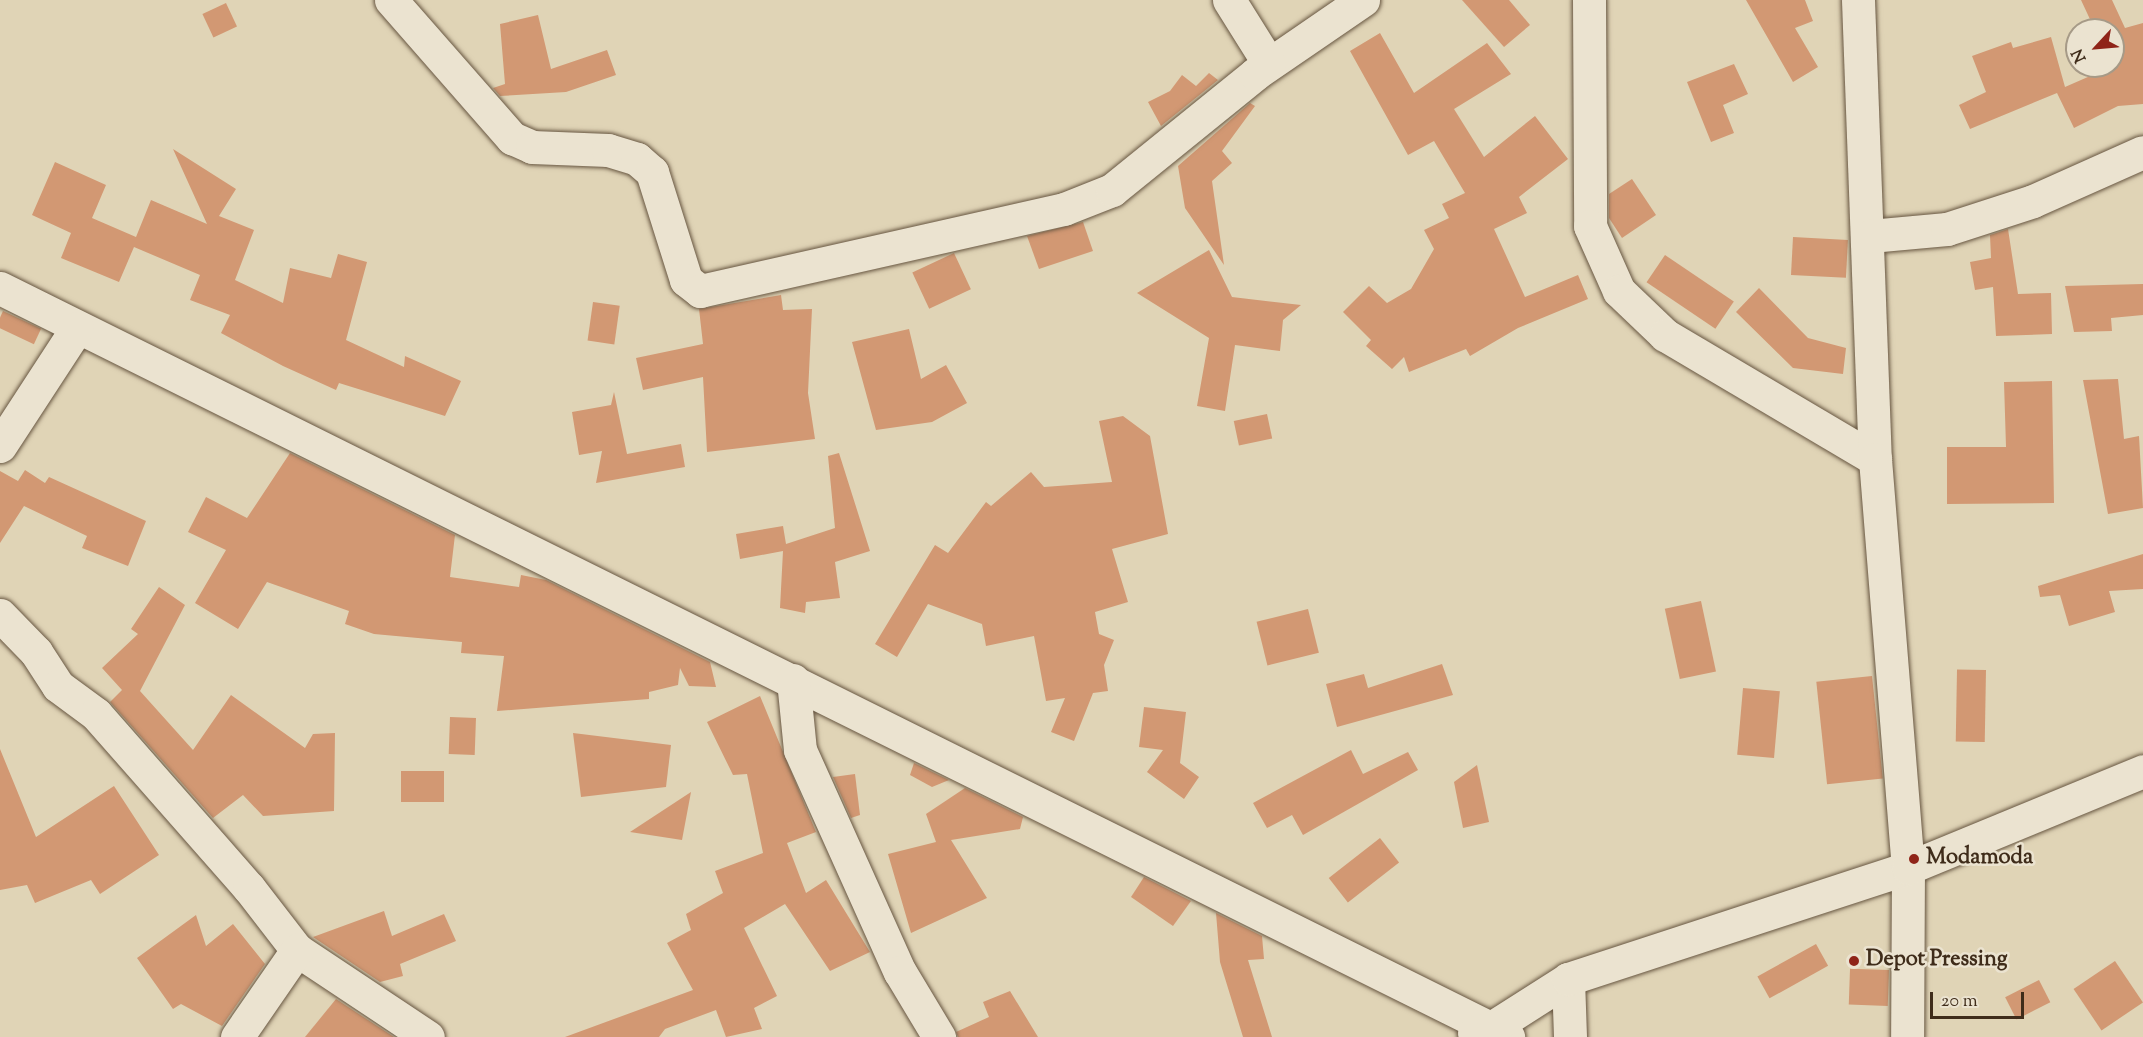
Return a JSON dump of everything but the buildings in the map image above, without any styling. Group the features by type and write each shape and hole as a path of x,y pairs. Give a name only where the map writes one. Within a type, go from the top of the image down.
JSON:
{"street":[{"path":"391,0 512,138 542,148 608,150 637,159 652,172 686,280 700,291 1064,208 1112,190 1269,64 1363,0"},
{"path":"1229,0 1269,64"},
{"path":"1589,0 1590,226 1619,291 1665,335 1875,459"},
{"path":"1858,0 1870,236 1875,459 1908,868 1907,1037"},
{"path":"1870,236 1947,230 2032,201 2143,153"},
{"path":"0,288 1501,1032"},
{"path":"0,446 77,328"},
{"path":"0,615 36,652 58,686 96,714 249,888 297,951 428,1037"},
{"path":"793,680 800,750 900,972 939,1037"},
{"path":"1462,1037 1501,1032 1568,979 1908,868 2143,771"},
{"path":"237,1037 297,951"},
{"path":"1568,979 1570,1037"}],"place":[{"name":"Modamoda","path":"1914,859"},
{"name":"Depot Pressing","path":"1854,961"}]}
